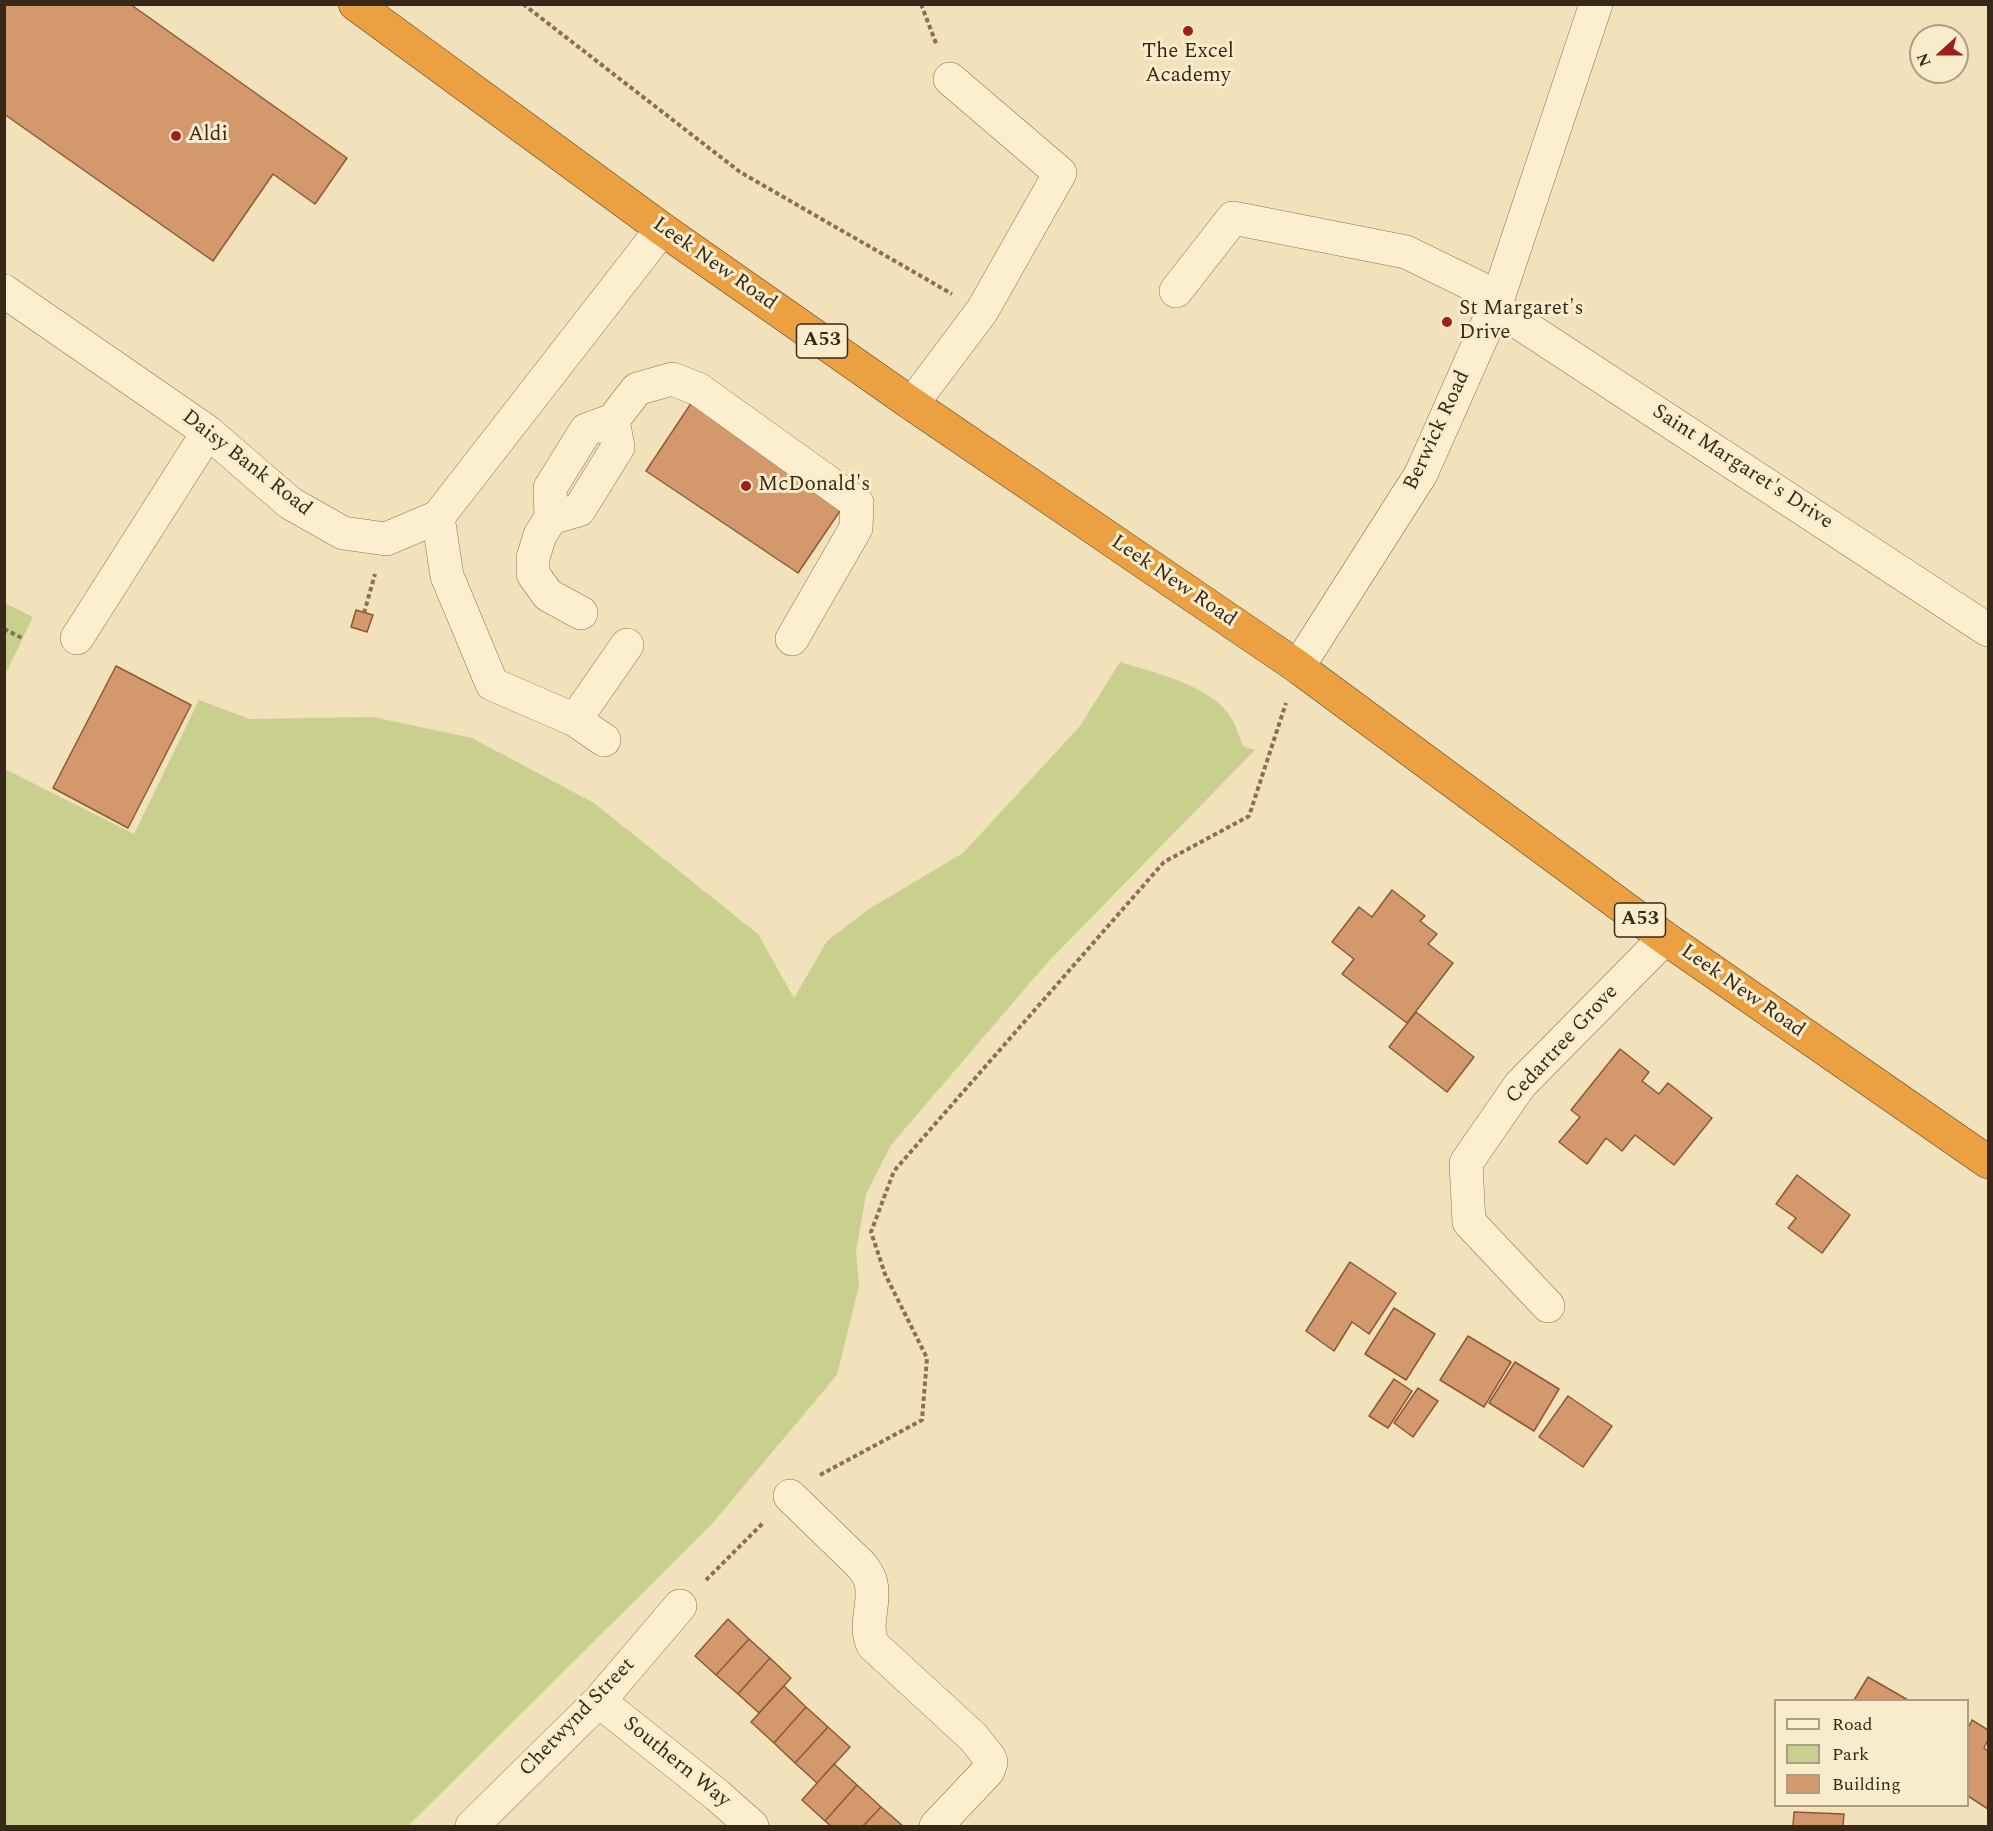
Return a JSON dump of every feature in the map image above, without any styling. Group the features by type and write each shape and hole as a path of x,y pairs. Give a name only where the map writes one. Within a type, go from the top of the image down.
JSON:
{"highway":[{"name":"Leek New Road","path":"355,4 662,229 912,404 1298,667 1665,938 1989,1162"}],"street":[{"name":"Berwick Road","path":"1298,667 1421,474 1496,302 1596,4"},
{"path":"912,404 982,311 1060,173 950,79"},
{"name":"Saint Margaret's Drive","path":"1176,291 1233,218 1406,252 1496,302 1989,630"},
{"name":"Daisy Bank Road","path":"4,291 208,432 290,503 343,533 386,539 438,517 662,229"},
{"path":"581,613 548,595 533,574 533,558 540,535 551,518 579,510 618,447 613,420 637,388 672,379 698,389 857,502 856,528 792,639"},
{"path":"77,638 208,432"},
{"path":"438,517 447,576 492,684 575,720 604,740"},
{"path":"575,720 627,645"},
{"name":"Cedartree Grove","path":"1548,1306 1469,1222 1466,1163 1520,1086 1665,938"},
{"path":"790,1496 862,1566 869,1577 872,1585 868,1629 873,1645 973,1737 989,1757 991,1762 988,1771 936,1827"},
{"name":"Chetwynd Street","path":"471,1827 599,1701 680,1606"},
{"name":"Southern Way","path":"599,1701 717,1795 753,1827"}],"path":[{"path":"523,4 740,171 982,311"},
{"path":"921,4 950,79"},
{"path":"4,629 22,638"},
{"path":"680,1606 802,1485 922,1420 927,1358 885,1274 871,1232 894,1171 1164,862 1249,816 1298,667"}],"green space":[{"path":"5,603 33,617 5,675"},
{"path":"1120,662 1182,682 1211,697 1232,719 1243,746 1255,750 1047,963 891,1145 866,1194 856,1252 859,1286 837,1375 712,1524 408,1826 5,1826 5,769 134,834 199,700 250,719 373,717 472,738 594,803 758,934 794,998 827,941 869,909 963,853 1080,726"}],"building":[{"name":"Aldi","path":"4,4 130,4 347,158 315,204 273,174 213,261 4,114"},
{"name":"McDonald's","path":"694,399 846,502 798,573 646,471"},
{"path":"356,610 373,615 367,632 351,627"},
{"path":"116,666 191,705 128,828 53,788"},
{"path":"1392,890 1425,916 1420,921 1437,934 1428,944 1453,963 1407,1023 1342,974 1354,959 1332,942 1359,907 1372,917"},
{"path":"1416,1012 1474,1057 1447,1092 1389,1047"},
{"path":"1620,1049 1649,1072 1642,1081 1659,1094 1668,1083 1712,1118 1674,1165 1635,1135 1622,1151 1606,1138 1587,1164 1559,1142 1580,1117 1571,1110"},
{"path":"1797,1175 1850,1215 1822,1253 1788,1228 1796,1218 1776,1204"},
{"path":"1350,1262 1396,1293 1369,1334 1352,1322 1334,1351 1306,1331"},
{"path":"1394,1308 1435,1334 1406,1380 1365,1354"},
{"path":"1468,1336 1511,1362 1484,1407 1440,1380"},
{"path":"1515,1362 1559,1389 1534,1431 1489,1403"},
{"path":"1394,1379 1412,1391 1388,1428 1369,1416"},
{"path":"1418,1388 1438,1401 1413,1437 1394,1423"},
{"path":"1568,1396 1612,1426 1583,1467 1539,1437"},
{"path":"728,1619 749,1639 716,1675 695,1656"},
{"path":"749,1639 770,1658 738,1694 716,1675"},
{"path":"770,1658 791,1678 759,1713 738,1694"},
{"path":"1868,1677 1906,1699 1855,1699"},
{"path":"784,1686 806,1707 774,1743 751,1722"},
{"path":"806,1707 828,1727 795,1763 774,1743"},
{"path":"1972,1720 1988,1730 1988,1740 1984,1748 1988,1751 1988,1809 1969,1797 1969,1726"},
{"path":"828,1727 850,1747 817,1783 795,1763"},
{"path":"834,1764 857,1785 825,1821 802,1800"},
{"path":"857,1785 881,1807 863,1826 831,1826 825,1821"},
{"path":"881,1807 903,1826 863,1826"},
{"path":"1794,1812 1844,1814 1843,1826 1793,1826"}],"place":[{"name":"The Excel Academy","path":"1188,31"},
{"name":"Aldi","path":"176,136"},
{"name":"St Margaret's Drive","path":"1447,322"},
{"name":"McDonald's","path":"746,486"}]}
